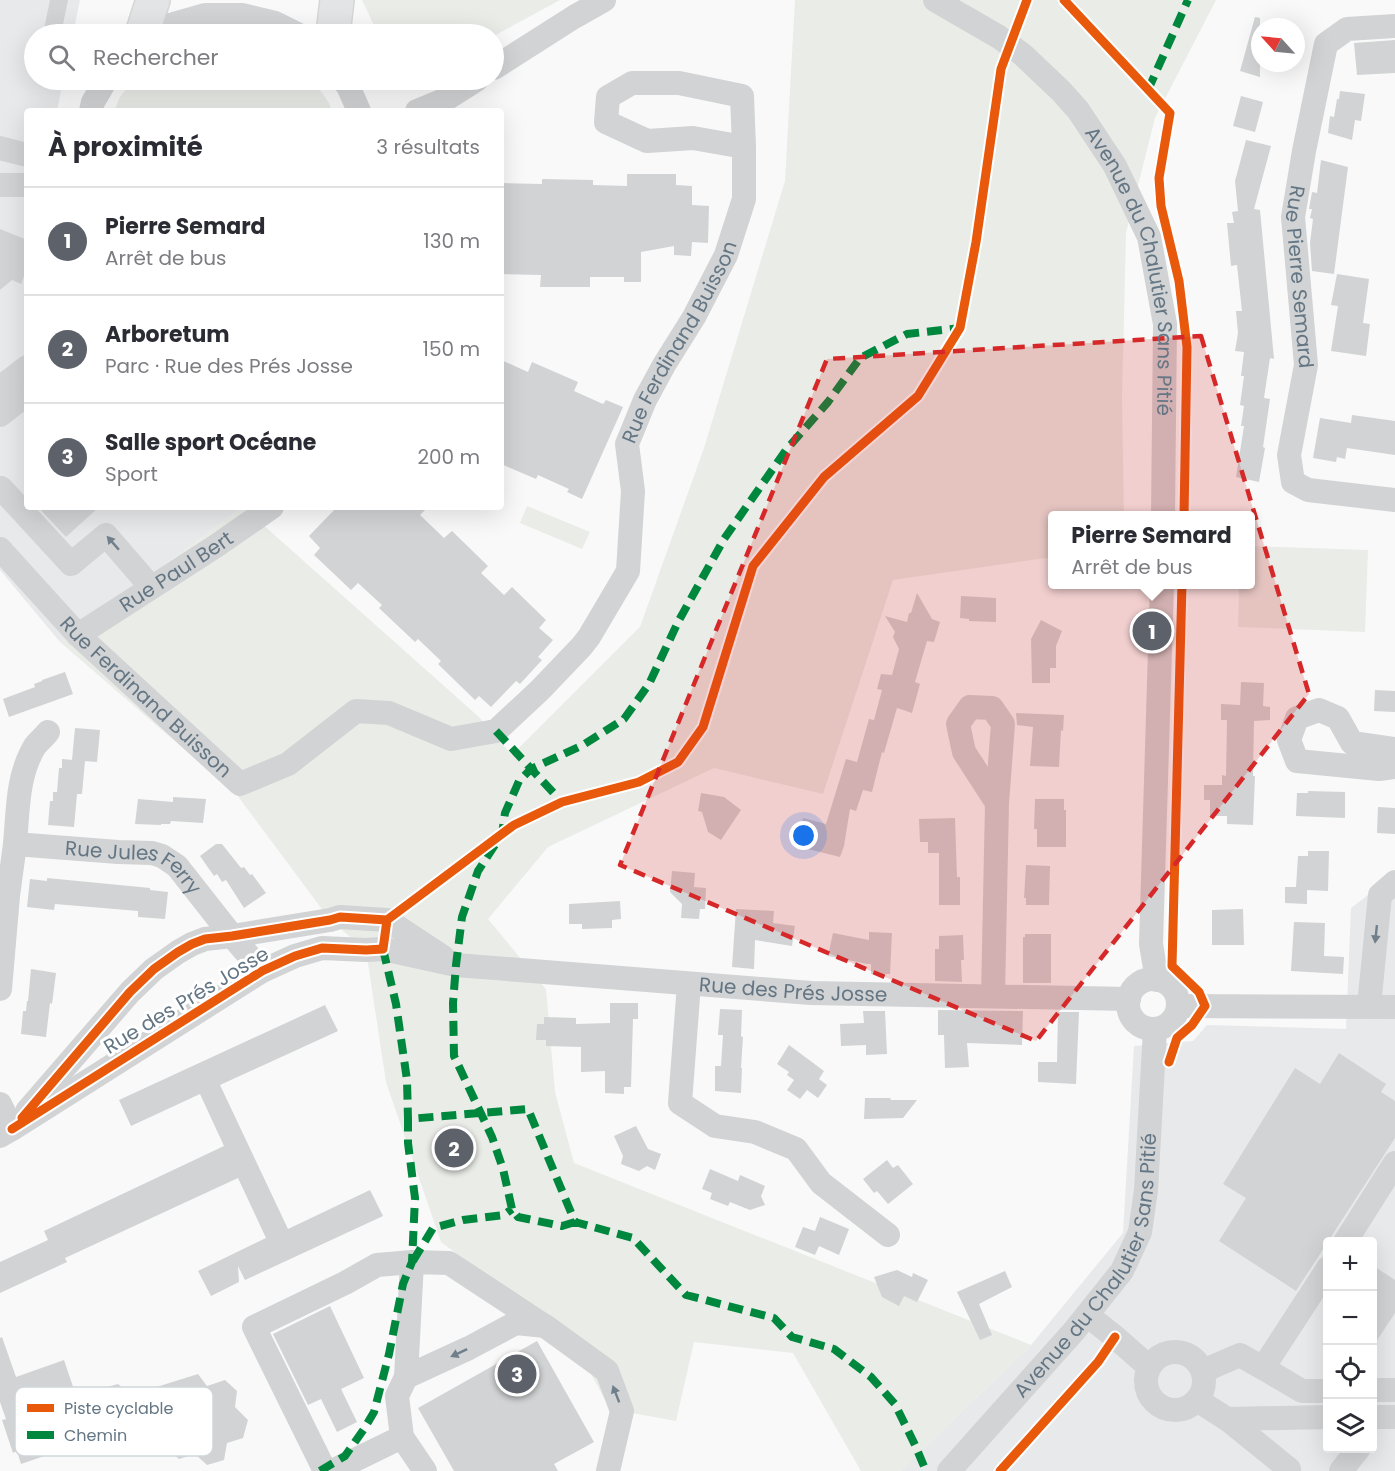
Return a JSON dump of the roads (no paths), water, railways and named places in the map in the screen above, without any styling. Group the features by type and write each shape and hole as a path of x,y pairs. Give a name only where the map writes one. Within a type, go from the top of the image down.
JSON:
{"highway":[{"path":"145,24 153,0"},
{"path":"334,24 337,0"}],"street":[{"path":"504,62 604,0"},
{"name":"Avenue du Chalutier Sans Pitié","path":"935,0 999,37 1023,55 1078,110 1115,166 1149,237 1165,324 1163,511"},
{"path":"174,24 244,7 278,24"},
{"name":"Rue Pierre Semard","path":"1395,26 1347,29 1326,44 1293,217 1306,365 1289,455 1293,482 1308,490 1395,500"},
{"name":"Rue Ferdinand Buisson","path":"0,549 78,634 240,784 288,764 356,711 389,713 451,739 496,731 540,690 590,637 628,571 633,490 627,444 645,399 694,317 726,255 744,199 744,147 742,96 679,83 632,83 608,97 606,122 647,141 693,138 744,147"},
{"path":"92,108 100,90"},
{"path":"350,90 357,108"},
{"path":"424,108 460,90"},
{"path":"0,148 24,154"},
{"path":"0,185 24,185"},
{"path":"0,399 18,381"},
{"path":"0,415 18,381"},
{"path":"0,489 71,564 106,535 151,587"},
{"name":"Rue Paul Bert","path":"78,634 216,546 268,510"},
{"path":"1158,980 1151,944 1162,589"},
{"path":"1395,749 1352,743 1338,718 1319,710 1297,718 1289,740 1297,761 1379,769 1395,767"},
{"path":"0,989 4,896 15,844 21,780 36,745 48,732"},
{"path":"993,996 997,803"},
{"name":"Rue Jules Ferry","path":"15,844 152,853 162,856 177,866 231,936 262,971"},
{"path":"1369,1006 1380,895 1395,882"},
{"name":"Rue des Prés Josse","path":"6,1133 130,992 154,969 192,944 205,939 330,920 340,916 387,920 456,966"},
{"name":"Rue des Prés Josse","path":"6,1133 262,971 295,956 322,948 383,949 456,966 811,993 1129,999"},
{"path":"1150,980 1158,980 1164,982 1175,992 1178,1006 1168,1024 1155,1029 1134,1021 1128,1007 1131,992 1136,986 1150,980"},
{"path":"689,984 680,1103 715,1126 755,1132 796,1149 821,1183 888,1235"},
{"path":"1178,1006 1395,1007"},
{"name":"Avenue du Chalutier Sans Pitié","path":"949,1471 1011,1404 1122,1271 1140,1232 1146,1190 1155,1029"},
{"path":"0,1104 6,1133"},
{"path":"1348,1237 1395,1163"},
{"path":"412,1262 406,1377 397,1396 402,1437 425,1471"},
{"path":"325,1471 254,1327 377,1265 412,1262 449,1263 545,1326 607,1371 622,1411 608,1471"},
{"path":"1263,1368 1323,1276"},
{"path":"1087,1315 1149,1367"},
{"path":"406,1377 516,1323 545,1326"},
{"path":"1181,1352 1193,1358 1203,1373 1202,1392 1191,1406 1181,1410 1171,1411 1160,1407 1147,1391 1145,1380 1149,1367 1160,1355 1181,1352"},
{"path":"1203,1373 1240,1355 1302,1391 1323,1391"},
{"path":"1377,1390 1395,1390"},
{"path":"1197,1400 1227,1419 1289,1470"},
{"path":"1227,1419 1323,1417"},
{"path":"332,1471 402,1437"},
{"path":"1341,1471 1356,1453"}],"place":[{"name":"Pierre Semard","path":"1152,631"},
{"name":"Arboretum","path":"454,1148"},
{"name":"Salle sport Océane","path":"517,1374"}]}
